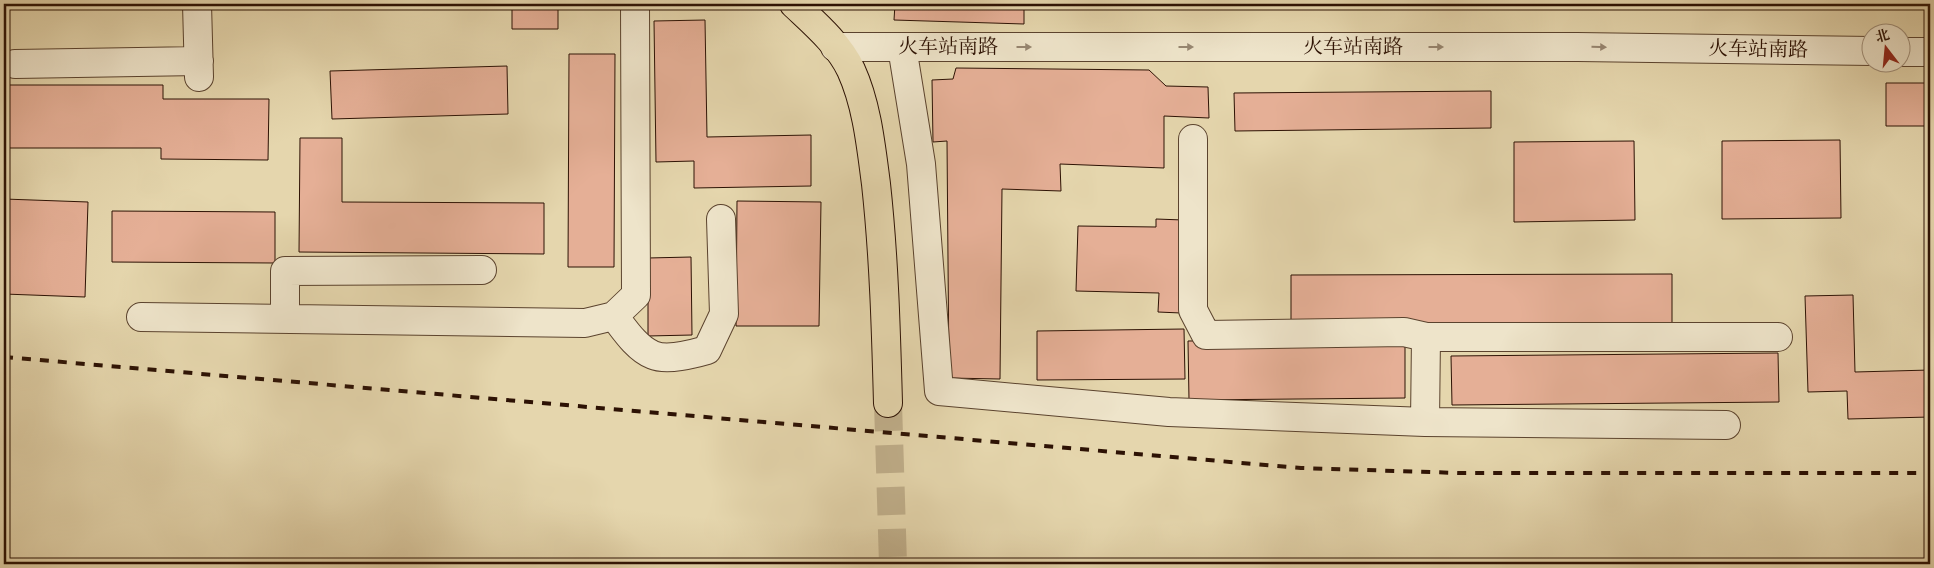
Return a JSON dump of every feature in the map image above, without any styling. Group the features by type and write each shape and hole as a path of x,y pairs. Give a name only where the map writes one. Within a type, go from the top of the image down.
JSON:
{"main road":[{"path":"794,4 826,34 850,68 861,98 872,151 883,249 888,403"}],"street":[{"path":"16,64 199,69 198,4"},
{"path":"141,317 585,323 614,316 636,295 635,4"},
{"name":"火车站南路","path":"835,47 1578,47 1862,52"},
{"path":"902,47 920,164 939,391 1169,412 1425,422 1726,425"},
{"path":"1912,52 1930,52"},
{"path":"1192,139 1193,310 1206,336 1404,332 1426,337 1778,337"},
{"path":"614,316 633,340 653,356 683,356 707,350 724,314 721,219"},
{"path":"285,319 285,271 482,270"},
{"path":"1425,422 1426,337"}],"building":[{"path":"512,4 558,4 558,29 512,29"},
{"path":"895,4 1024,4 1024,24 894,20"},
{"path":"705,20 707,137 811,135 811,186 694,188 694,161 656,162 654,21"},
{"path":"569,54 615,54 614,267 568,267"},
{"path":"507,66 508,114 332,119 330,71"},
{"path":"956,68 1149,70 1166,86 1208,87 1209,118 1164,116 1164,168 1060,164 1061,191 1002,189 1000,379 949,378 947,141 933,142 932,80 953,79"},
{"path":"1886,83 1930,83 1930,126 1886,126"},
{"path":"4,85 163,85 163,99 269,99 268,160 161,159 161,148 4,148"},
{"path":"1491,91 1491,128 1235,131 1234,93"},
{"path":"300,138 342,138 342,202 544,203 544,254 299,252"},
{"path":"1840,140 1841,218 1722,219 1722,141"},
{"path":"1634,141 1635,220 1514,222 1514,142"},
{"path":"4,199 88,202 85,297 4,294"},
{"path":"737,201 821,202 819,326 736,326"},
{"path":"112,211 275,212 275,263 112,262"},
{"path":"1156,219 1183,220 1181,313 1158,312 1159,293 1076,291 1078,226 1156,227"},
{"path":"691,257 692,335 648,336 648,258"},
{"path":"1672,274 1672,324 1291,325 1291,275"},
{"path":"1853,295 1855,372 1930,370 1930,417 1848,419 1847,391 1808,392 1805,296"},
{"path":"1184,329 1185,379 1037,380 1037,331"},
{"path":"1405,339 1405,398 1189,400 1188,341"},
{"path":"1778,353 1779,402 1452,405 1451,356"}],"tunnel":[{"path":"888,403 893,564"}],"railway":[{"path":"4,357 1301,468 1460,473 1930,473"}]}
